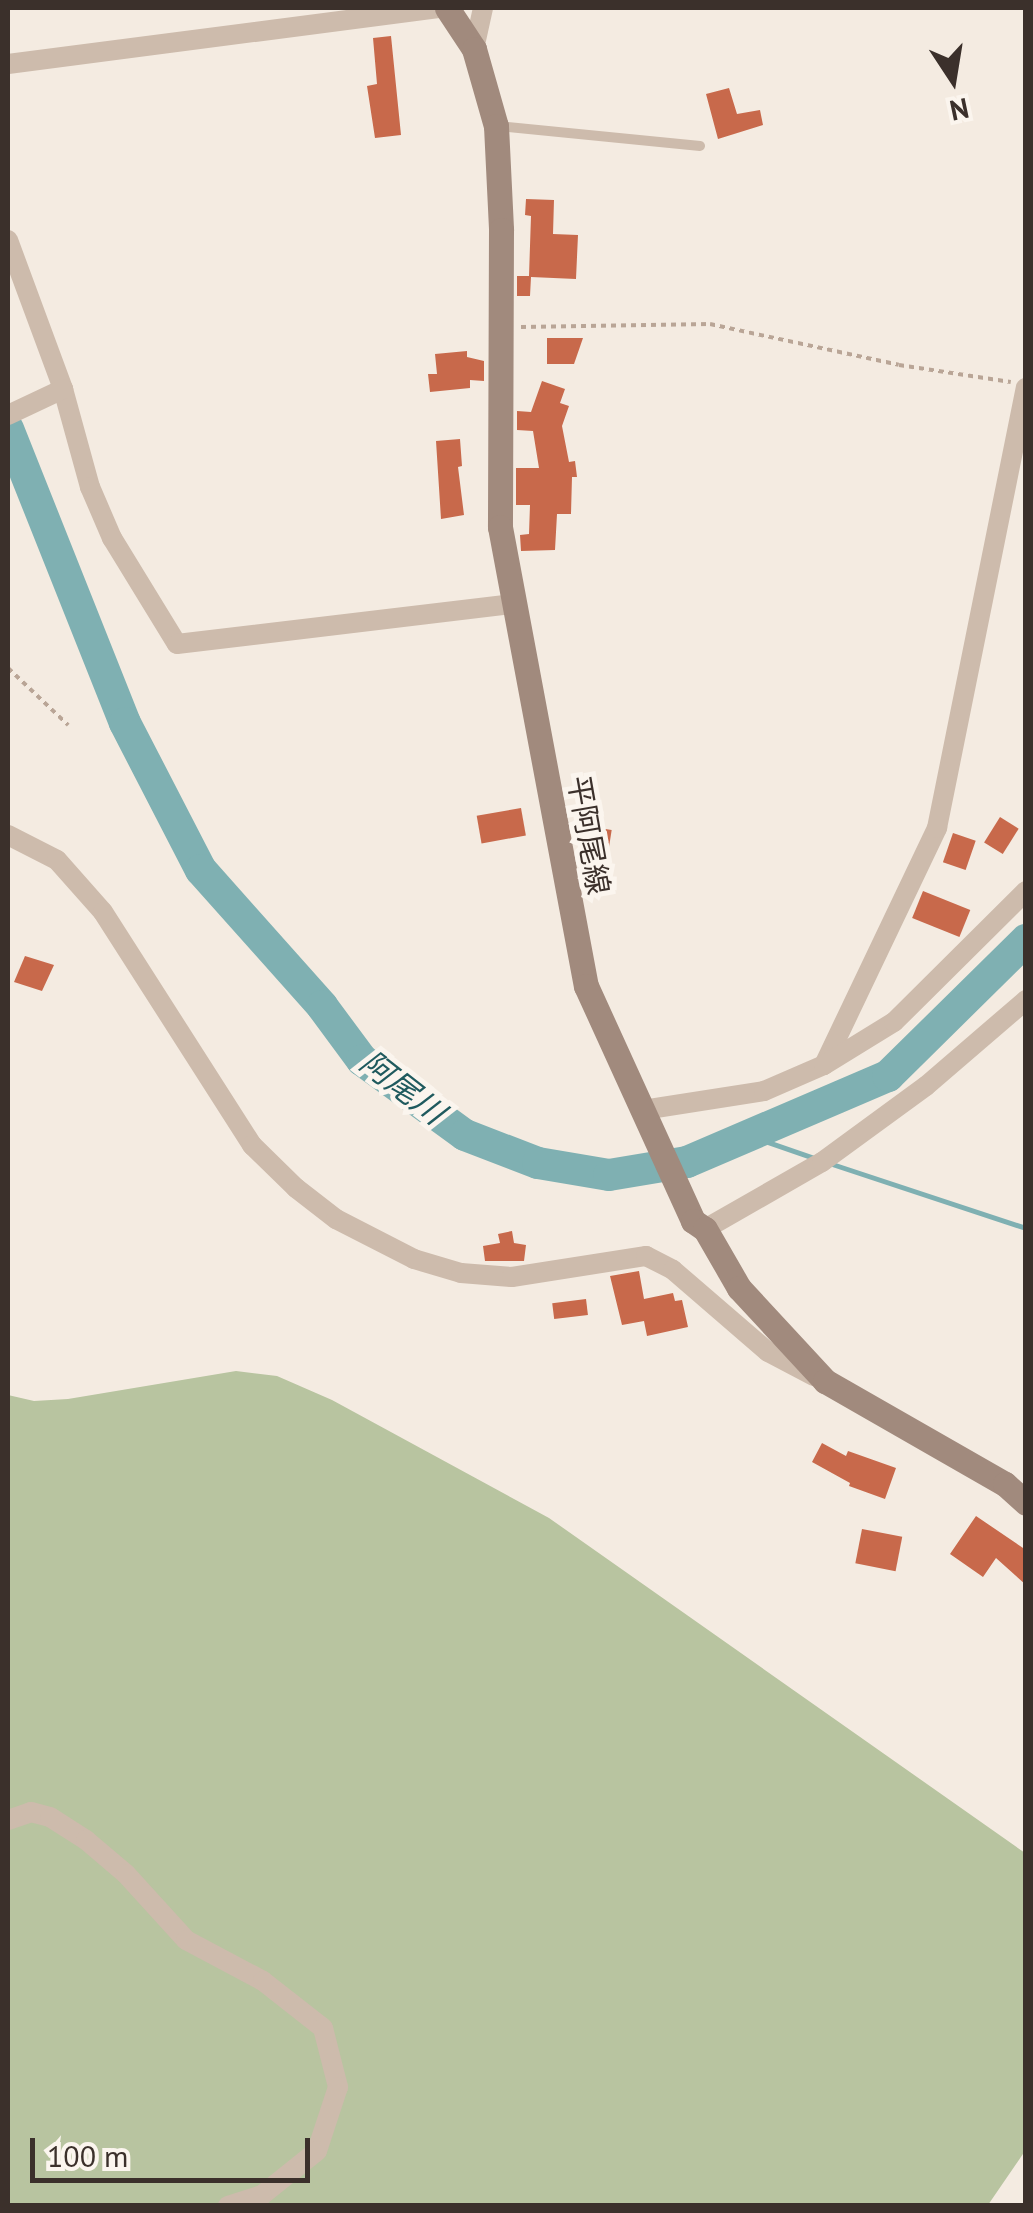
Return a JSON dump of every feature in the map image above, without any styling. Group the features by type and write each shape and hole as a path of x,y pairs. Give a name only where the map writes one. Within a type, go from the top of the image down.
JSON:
{"main road":[{"name":"平阿尾線","path":"447,8 474,49 496,126 498,504 513,604 586,986 699,1225 738,1288 825,1381 1005,1484 1026,1502"}],"street":[{"path":"8,64 438,8"},
{"path":"474,49 484,8"},
{"path":"8,240 63,389 90,487 112,538 177,644 513,604"},
{"path":"824,1065 937,828 1026,386"},
{"path":"18,411 63,389"},
{"path":"8,835 57,860 103,912 252,1145 296,1188 336,1219 414,1258 461,1273 512,1276 646,1256 673,1270 768,1352 825,1381"},
{"path":"646,1116 764,1091 824,1065 894,1022 1026,891"},
{"path":"699,1225 822,1162 926,1086 1026,1000"},
{"path":"8,1820 32,1812 50,1816 126,1874 186,1940 263,1981 323,2028 338,2088 317,2151 262,2195 228,2206"}],"lane":[{"path":"496,126 700,146"}],"path":[{"path":"500,327 710,324 900,365 1026,386"},
{"path":"8,668 68,725"}],"green space":[{"path":"236,1371 277,1376 332,1400 549,1518 1025,1853 1025,2151 988,2205 8,2206 8,1395 34,1401 68,1399"}],"building":[{"path":"391,36 401,135 375,138 367,86 377,84 373,38"},
{"path":"729,88 737,114 760,110 763,125 718,139 706,94"},
{"path":"526,199 554,200 553,234 578,235 576,279 531,277 530,296 517,296 517,276 529,276 531,216 525,215"},
{"path":"547,338 583,338 574,364 547,364"},
{"path":"467,351 467,357 484,361 484,381 470,380 470,388 430,392 428,374 437,374 435,354"},
{"path":"542,381 565,389 560,403 569,406 562,426 569,462 575,461 577,477 572,477 571,514 557,514 555,550 521,551 520,535 529,534 530,505 516,505 516,468 539,468 533,431 517,430 517,411 531,412"},
{"path":"460,439 462,466 458,467 464,515 441,519 436,441"},
{"path":"521,808 526,836 482,843 477,816"},
{"path":"1000,817 1019,829 1003,854 984,842"},
{"path":"586,826 612,830 608,856 582,852"},
{"path":"953,833 976,841 966,870 943,862"},
{"path":"923,891 970,910 959,937 912,918"},
{"path":"25,956 54,965 42,991 14,982"},
{"path":"512,1231 514,1243 526,1245 524,1261 485,1261 483,1246 500,1243 498,1234"},
{"path":"639,1271 644,1299 673,1293 675,1301 682,1300 688,1327 647,1336 644,1321 622,1325 610,1276"},
{"path":"586,1299 588,1315 554,1319 552,1303"},
{"path":"822,1443 846,1456 848,1451 896,1468 885,1499 849,1486 850,1483 812,1462"},
{"path":"976,1516 1026,1550 1026,1585 996,1558 983,1577 950,1554"},
{"path":"862,1529 902,1537 896,1571 855,1563"}],"waterway":[{"name":"阿尾川","path":"8,429 125,723 201,870 322,1006 362,1060 465,1135 538,1163 609,1175 687,1162 888,1076 1026,940"},
{"path":"750,1136 814,1158"},
{"path":"829,1163 1026,1228"}]}
